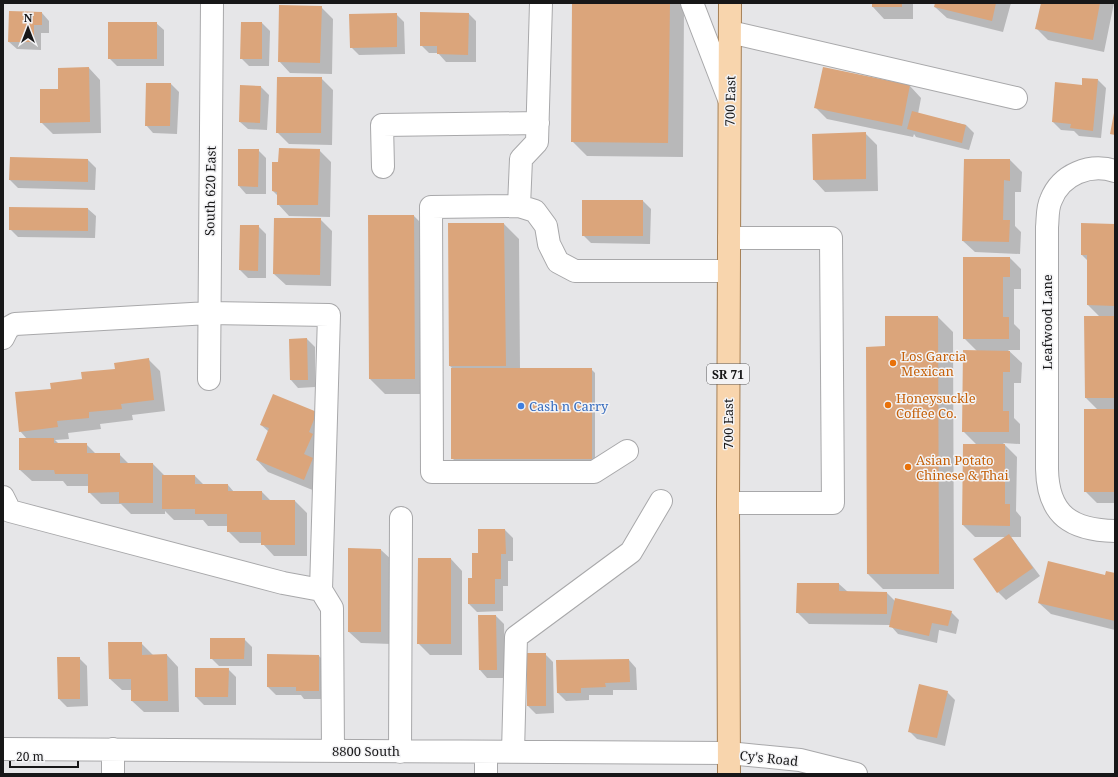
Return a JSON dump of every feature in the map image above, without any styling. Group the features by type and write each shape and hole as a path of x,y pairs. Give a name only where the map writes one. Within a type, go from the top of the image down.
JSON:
{"main road":[{"name":"700 East","path":"728,764 728,271 730,3"}],"street":[{"name":"South 620 East","path":"209,379 212,3"},
{"path":"519,206 521,159 537,142 540,3"},
{"path":"692,3 730,100"},
{"path":"730,32 1016,98"},
{"path":"383,167 382,125 538,123"},
{"name":"Leafwood Lane","path":"1115,171 1106,168 1090,168 1076,172 1056,189 1050,200 1048,214 1047,483 1055,508 1065,518 1076,525 1088,529 1115,531"},
{"path":"627,450 594,472 432,472 431,207 519,206 535,211 546,226 549,244 558,262 575,271 728,271"},
{"path":"728,503 833,503 830,238 729,238"},
{"path":"3,338 8,328 15,324 209,313 329,316 322,590 332,608 333,751"},
{"path":"3,497 10,511 283,583 322,590"},
{"path":"513,752 516,636 631,552 661,501"},
{"path":"400,752 401,518"},
{"name":"8800 South","path":"3,749 513,752 728,764"},
{"path":"113,749 113,774"},
{"path":"486,752 486,774"},
{"name":"Cy's Road","path":"728,764 800,760 853,774"}],"building":[{"path":"572,3 670,3 668,143 571,142"},
{"path":"872,3 902,3 902,7 872,7"},
{"path":"935,3 996,3 992,21 934,7"},
{"path":"1041,3 1100,3 1093,40 1035,29"},
{"path":"279,5 322,6 320,63 278,62"},
{"path":"9,11 42,12 42,25 34,25 34,42 8,42"},
{"path":"420,12 469,13 468,55 437,54 437,46 420,46"},
{"path":"397,13 397,47 350,48 349,14"},
{"path":"108,22 157,22 157,59 108,59"},
{"path":"241,22 262,22 262,59 240,59"},
{"path":"89,67 90,122 40,123 40,89 58,89 58,68"},
{"path":"823,67 910,85 902,126 814,108"},
{"path":"277,77 322,77 321,133 276,133"},
{"path":"1082,78 1098,79 1093,131 1070,128 1071,124 1052,122 1055,82 1082,85"},
{"path":"146,83 171,83 170,126 145,126"},
{"path":"240,85 261,86 260,123 239,122"},
{"path":"912,111 966,125 962,143 907,129"},
{"path":"1114,113 1115,114 1115,135 1110,134"},
{"path":"866,132 866,179 813,180 812,134"},
{"path":"279,148 320,149 318,205 277,205 277,192 272,191 272,162 278,162"},
{"path":"238,149 259,149 258,187 238,186"},
{"path":"10,157 88,159 88,182 9,180"},
{"path":"964,159 1010,159 1010,181 1004,180 1003,220 1010,220 1009,242 962,241"},
{"path":"582,200 643,200 643,236 582,236"},
{"path":"9,207 88,208 88,231 9,230"},
{"path":"368,215 414,215 415,379 369,379"},
{"path":"274,218 321,218 320,275 273,274"},
{"path":"448,223 504,223 506,366 449,366"},
{"path":"1081,223 1115,224 1115,306 1087,305 1087,255 1081,255"},
{"path":"240,225 259,225 258,271 239,270"},
{"path":"963,257 1010,257 1010,277 1003,277 1003,317 1009,317 1009,339 963,339"},
{"path":"885,316 938,316 939,574 867,574 866,347 885,346"},
{"path":"1084,316 1115,316 1115,398 1085,398"},
{"path":"307,338 308,380 290,380 289,339"},
{"path":"963,350 1010,351 1010,372 1003,372 1003,411 1009,411 1009,432 962,432"},
{"path":"149,358 154,400 121,404 122,409 89,412 89,418 57,421 58,427 19,432 15,392 51,389 50,383 82,379 81,372 115,369 114,363"},
{"name":"Cash n Carry","path":"451,368 592,368 592,459 451,459"},
{"path":"273,394 317,412 309,432 313,434 304,454 313,458 304,480 256,460 269,428 260,425"},
{"path":"1084,409 1115,409 1115,492 1084,492"},
{"path":"19,438 54,438 54,443 87,443 87,453 120,453 120,463 153,463 153,503 119,503 119,492 88,493 88,474 55,474 54,470 19,470"},
{"path":"963,444 1005,444 1005,504 1010,504 1010,526 962,525"},
{"path":"162,475 195,475 195,484 228,484 228,491 262,491 262,500 295,500 295,545 261,545 261,532 227,532 227,514 195,514 195,509 162,509"},
{"path":"478,529 505,529 506,554 501,554 501,579 495,579 495,604 468,604 468,578 472,578 472,553 478,553"},
{"path":"1009,534 1033,568 997,593 973,559"},
{"path":"348,548 381,549 381,632 348,632"},
{"path":"418,558 451,558 451,644 417,644"},
{"path":"1048,561 1105,575 1106,571 1115,573 1115,621 1038,603"},
{"path":"797,583 839,583 839,591 887,592 887,614 796,613"},
{"path":"895,598 952,611 948,626 932,623 929,636 889,627"},
{"path":"478,615 496,615 497,670 479,670"},
{"path":"210,638 245,638 244,659 210,659"},
{"path":"108,642 142,642 142,655 167,654 168,701 131,701 131,679 109,679"},
{"path":"527,653 546,653 546,706 527,706"},
{"path":"267,654 319,655 319,691 296,691 296,687 267,687"},
{"path":"57,657 80,657 80,699 58,699"},
{"path":"629,659 630,682 605,683 606,687 581,688 581,693 557,693 556,660"},
{"path":"195,668 229,668 228,697 195,697"},
{"path":"919,684 948,691 937,738 908,732"}],"place":[{"name":"Los Garcia Mexican","path":"893,363"},
{"name":"Honeysuckle Coffee Co.","path":"888,405"},
{"name":"Cash n Carry","path":"521,406"},
{"name":"Asian Potato Chinese & Thai","path":"908,467"}]}
